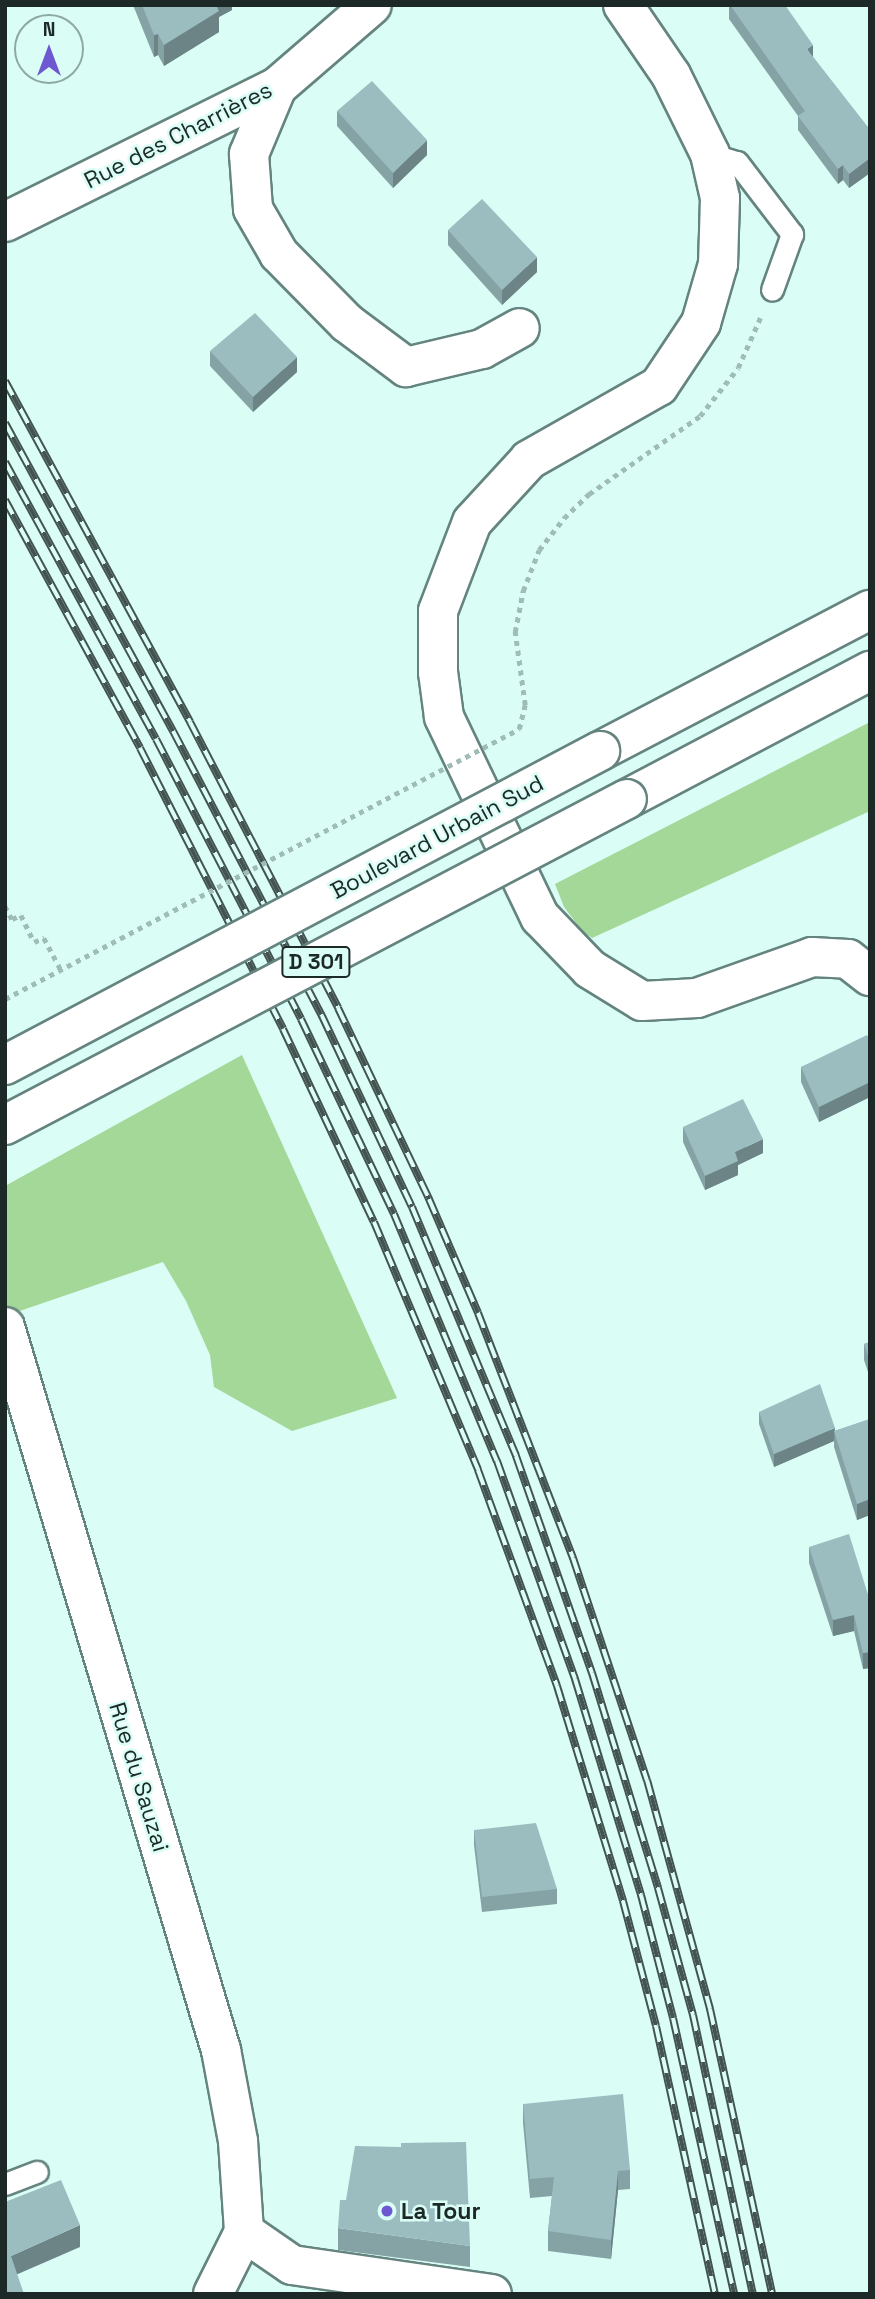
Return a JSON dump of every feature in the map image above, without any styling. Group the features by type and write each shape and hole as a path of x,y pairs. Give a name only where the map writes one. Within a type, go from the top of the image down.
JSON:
{"main road":[{"name":"Rue des Charrières","path":"5,222 277,87 372,5"},
{"path":"623,5 671,75 710,154 720,198 719,264 701,323 659,386 529,460 472,522 438,611 438,672 444,717 540,917 590,969 642,1001 697,998 812,957 848,959 870,976"},
{"path":"277,87 249,154 253,209 279,254 347,323 406,367 482,349 520,328"},
{"name":"Boulevard Urbain Sud","path":"5,1065 870,610"},
{"name":"D 301","path":"5,1125 870,671"},
{"name":"Rue du Sauzai","path":"5,1327 220,2050 238,2141 244,2232"},
{"path":"212,2294 244,2232 292,2265 492,2294"}],"lane":[{"path":"710,154 737,162 792,233 772,290"},
{"path":"5,2184 37,2172"}],"path":[{"path":"5,999 519,729 524,705 515,632 523,591 539,550 564,518 589,494 700,416 738,368 772,290"},
{"path":"5,906 12,919 21,915 34,942 44,937 61,970"}],"green space":[{"path":"870,722 870,811 592,938 583,932 564,907 555,884"},
{"path":"242,1055 397,1398 292,1431 214,1387 210,1355 186,1301 163,1262 5,1316 5,1186"}],"building":[{"path":"142,5 216,5 219,11 164,45 158,34 154,35"},
{"path":"730,5 785,5 813,45 807,49 870,130 870,158 849,174 843,165 838,169 798,116 805,111"},
{"path":"372,81 427,140 393,173 337,111"},
{"path":"482,199 537,257 502,290 448,230"},
{"path":"255,313 297,357 253,397 210,351"},
{"path":"867,1035 870,1040 870,1082 819,1107 801,1067"},
{"path":"743,1099 763,1139 735,1152 738,1161 705,1176 683,1127"},
{"path":"870,1342 870,1362 864,1344"},
{"path":"820,1384 835,1428 774,1454 759,1412"},
{"path":"870,1419 870,1499 857,1504 834,1431"},
{"path":"849,1534 870,1601 870,1652 863,1653 854,1615 833,1620 809,1547"},
{"path":"536,1823 557,1889 482,1897 474,1830"},
{"path":"623,2094 630,2170 618,2171 611,2240 548,2231 554,2177 530,2179 523,2104"},
{"path":"466,2142 470,2246 338,2228 340,2200 346,2200 355,2146 401,2147 401,2143"},
{"path":"61,2180 80,2225 11,2256 24,2294 5,2294 5,2202"}],"railway":[{"path":"5,381 190,722 338,1008 429,1199 478,1313 573,1558 647,1780 710,2009 772,2294"},
{"path":"5,423 173,731 322,1016 412,1207 516,1456 592,1673 658,1888 693,2015 753,2294"},
{"path":"5,462 156,739 301,1019 394,1214 497,1461 575,1679 641,1895 673,2018 734,2294"},
{"path":"5,500 140,748 283,1029 374,1222 478,1470 557,1686 623,1901 656,2026 715,2294"}],"place":[{"name":"La Tour","path":"387,2211"}]}
